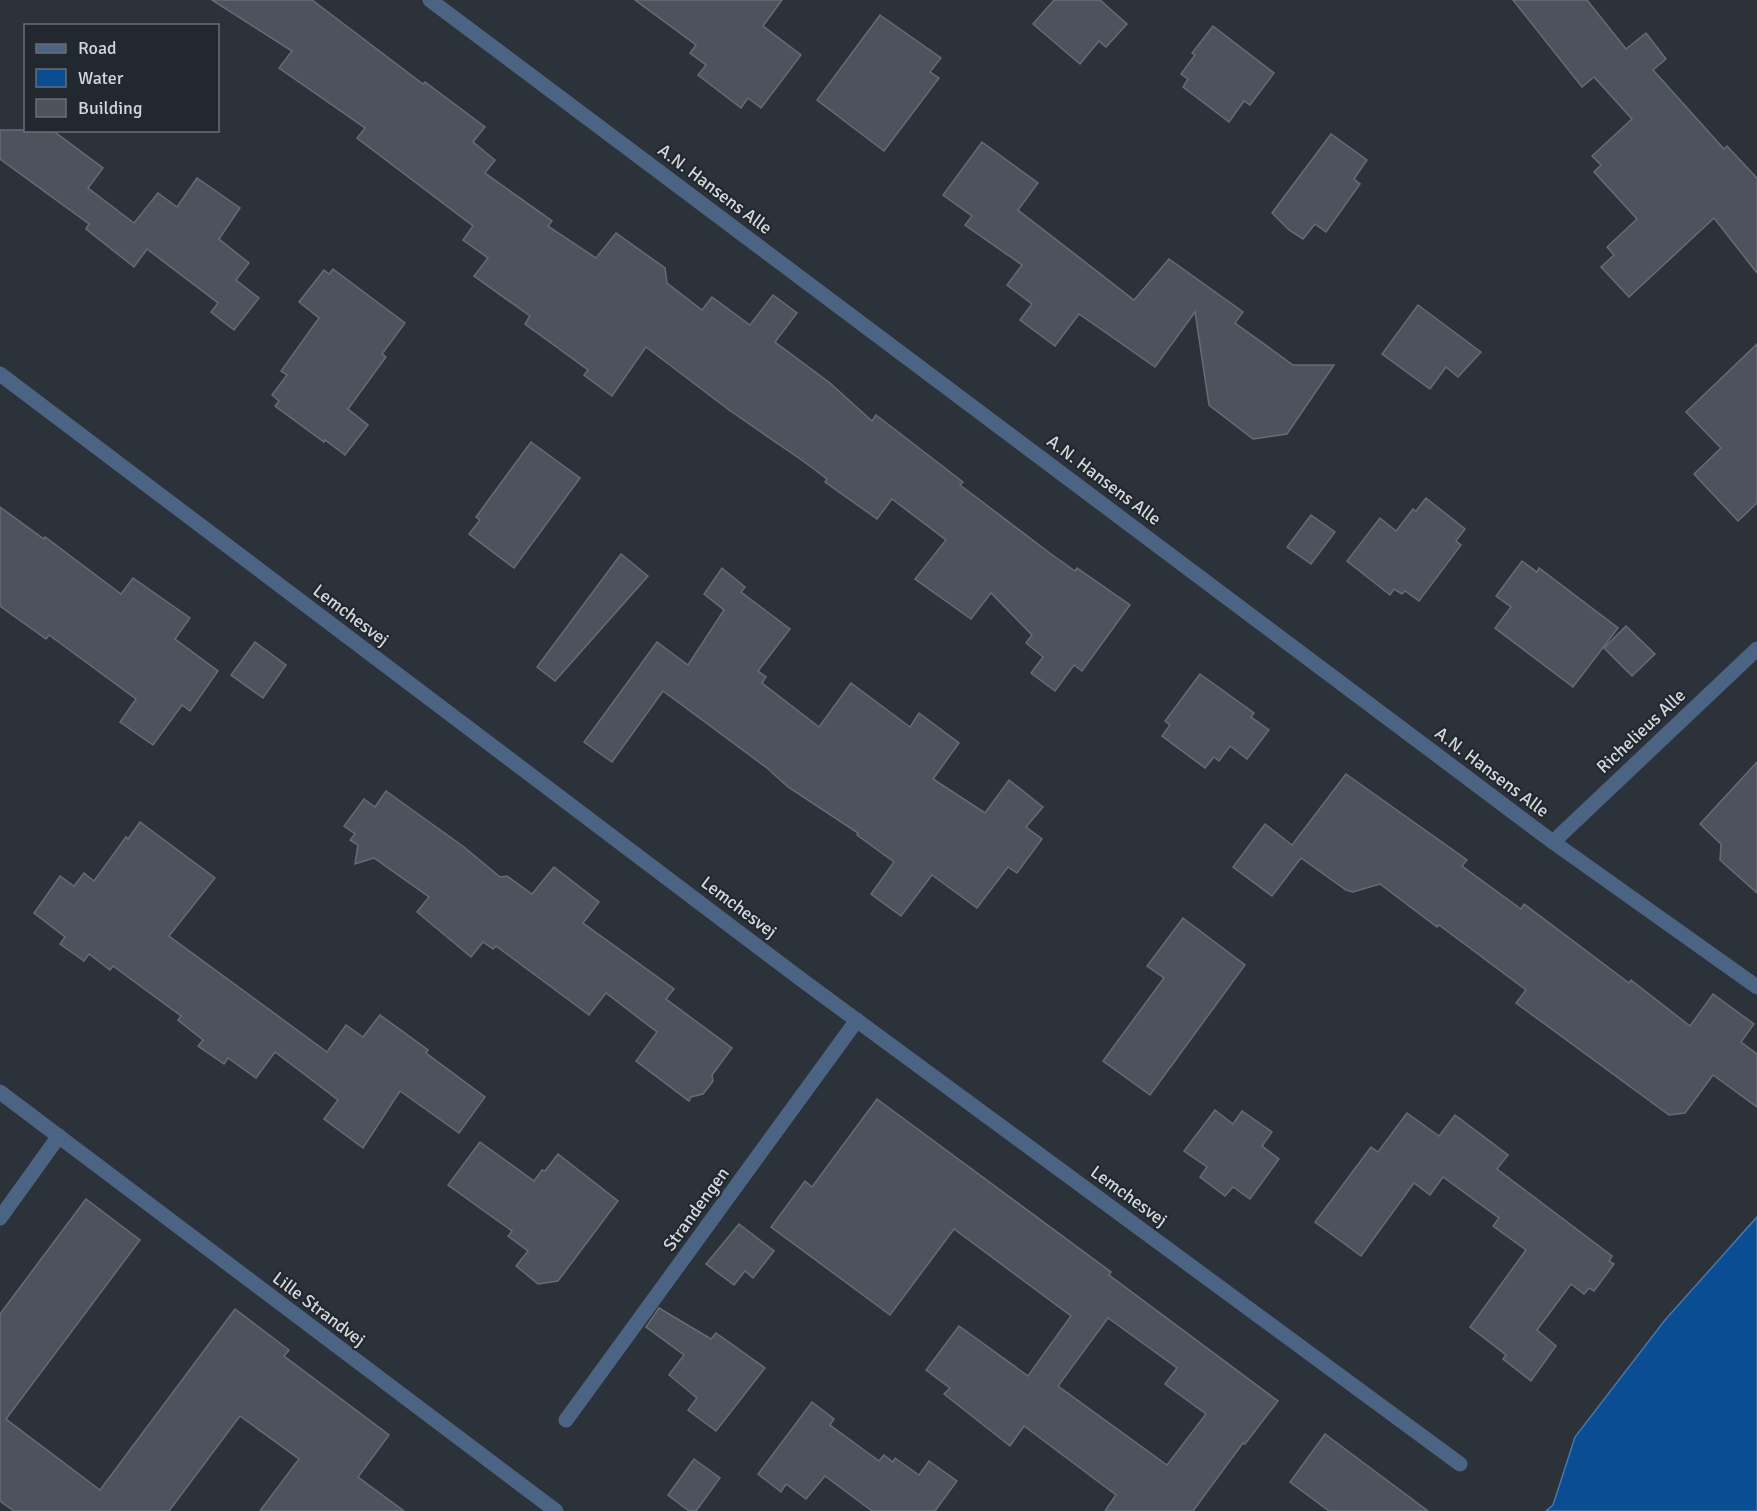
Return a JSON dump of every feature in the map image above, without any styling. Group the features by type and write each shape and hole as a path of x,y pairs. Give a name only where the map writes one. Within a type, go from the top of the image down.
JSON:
{"street":[{"name":"A.N. Hansens Alle","path":"430,0 1553,842 1757,987"},
{"name":"Lemchesvej","path":"0,374 857,1020 1460,1464"},
{"name":"Richelieus Alle","path":"1553,842 1757,649"},
{"name":"Strandengen","path":"566,1420 857,1020"},
{"name":"Lille Strandvej","path":"0,1092 556,1511"},
{"path":"0,1218 59,1136"}],"water":[{"path":"1757,1217 1757,1511 1546,1511 1553,1505 1575,1437 1665,1320"}],"building":[{"path":"212,0 312,0 423,84 425,82 485,127 473,142 495,160 485,173 552,221 548,226 596,258 616,233 665,268 667,283 702,310 712,297 750,325 773,295 797,313 775,342 830,383 872,421 876,415 963,482 960,485 1051,554 1075,571 1077,568 1130,605 1082,671 1074,665 1055,691 1031,673 1043,657 1026,643 1032,635 991,593 971,619 915,579 946,540 892,499 877,519 825,482 827,479 803,461 729,410 646,347 612,396 584,375 588,370 525,324 530,316 474,276 488,258 463,240 473,226 357,138 365,128 279,68 292,51"},
{"path":"635,0 782,0 763,26 801,55 761,108 748,98 741,108 698,75 706,65 690,53 696,45"},
{"path":"1054,0 1100,0 1127,24 1106,47 1099,41 1080,64 1033,24"},
{"path":"1513,0 1587,0 1626,49 1646,33 1666,59 1653,70 1724,149 1727,146 1757,178 1757,273 1714,218 1629,297 1601,267 1614,255 1607,247 1637,219 1594,172 1601,165 1592,156 1632,119 1594,77 1582,87"},
{"path":"880,15 941,58 930,72 939,78 884,151 817,100"},
{"path":"1213,26 1274,73 1250,105 1244,101 1229,122 1183,87 1188,79 1181,74 1195,55 1192,53"},
{"path":"0,130 55,132 103,168 88,188 134,223 158,193 177,207 197,178 240,208 219,239 249,263 236,280 259,298 234,330 211,312 218,303 147,249 134,267 86,229 89,224 0,159"},
{"path":"1331,134 1367,160 1354,179 1360,184 1326,232 1315,224 1303,239 1289,230 1272,213"},
{"path":"982,142 1038,183 1018,210 1134,300 1169,259 1243,312 1235,323 1293,365 1334,365 1287,434 1253,439 1209,405 1195,312 1155,367 1079,314 1055,346 1020,320 1032,304 1007,285 1022,265 965,225 972,216 943,195"},
{"path":"333,269 405,323 382,354 386,357 348,409 368,425 345,455 275,406 279,401 272,395 287,375 281,371 319,318 299,302 324,270 329,274"},
{"path":"1418,305 1481,352 1458,377 1446,367 1430,389 1382,354"},
{"path":"1757,344 1757,503 1738,521 1694,474 1721,448 1686,412"},
{"path":"531,442 580,478 514,568 469,534 480,520 476,517"},
{"path":"1426,498 1465,529 1456,541 1461,545 1419,601 1405,591 1402,594 1394,589 1390,595 1347,561 1380,518 1396,531 1413,509 1416,511"},
{"path":"0,507 44,539 45,537 121,594 133,578 190,618 175,639 218,671 190,711 182,705 153,745 120,722 136,699 49,635 46,639 0,606"},
{"path":"1311,515 1335,532 1311,564 1287,547"},
{"path":"621,554 648,576 555,681 537,667"},
{"path":"1522,561 1537,572 1539,568 1618,628 1573,687 1495,628 1511,607 1496,596"},
{"path":"722,568 745,587 741,592 790,629 758,671 766,677 762,683 819,727 851,683 910,727 919,713 959,743 933,779 985,813 1009,780 1043,807 1026,827 1042,839 1017,873 1008,867 977,908 932,875 901,916 871,894 894,862 857,835 858,833 788,787 767,768 663,691 612,762 584,742 657,642 688,665 724,610 704,594"},
{"path":"1626,626 1655,654 1632,676 1604,648"},
{"path":"255,642 286,665 263,698 231,675"},
{"path":"1200,674 1254,713 1251,717 1269,730 1247,759 1230,746 1219,761 1214,757 1205,768 1162,736 1170,725 1165,721"},
{"path":"1757,762 1757,893 1720,860 1721,844 1700,824"},
{"path":"1346,774 1467,860 1462,866 1521,909 1524,904 1629,983 1631,980 1690,1026 1713,994 1754,1024 1741,1042 1757,1054 1757,1107 1713,1075 1685,1113 1669,1115 1516,1003 1526,990 1380,884 1353,892 1346,890 1301,858 1272,896 1233,867 1265,824 1292,845"},
{"path":"386,791 464,847 500,877 507,876 532,894 554,867 599,902 583,923 674,989 666,999 732,1048 712,1075 713,1081 703,1094 691,1097 689,1101 636,1061 657,1032 606,993 589,1015 496,946 493,949 483,942 471,957 417,912 429,897 374,858 355,864 358,845 350,840 355,834 344,826 364,799 375,807"},
{"path":"140,822 215,878 169,936 327,1052 346,1025 363,1037 380,1015 428,1050 426,1053 485,1097 459,1133 400,1091 363,1148 324,1119 338,1100 275,1052 256,1078 228,1058 224,1064 198,1046 203,1040 178,1020 181,1016 113,966 110,970 89,954 84,961 60,944 65,937 34,913 60,876 74,886 84,873 94,881 126,837 128,839"},
{"path":"1183,918 1245,965 1150,1095 1103,1061 1164,978 1147,966"},
{"path":"877,1099 1111,1272 1109,1275 1278,1401 1245,1444 1243,1443 1193,1511 1105,1511 1116,1495 1024,1426 1010,1446 944,1394 950,1388 926,1370 959,1326 1028,1376 1071,1316 954,1229 890,1315 771,1227 805,1181 812,1187","holes":["1108,1318 1177,1368 1165,1384 1206,1414 1167,1465 1058,1386"]},
{"path":"1215,1110 1233,1124 1242,1111 1272,1132 1262,1146 1279,1159 1250,1199 1233,1187 1225,1196 1200,1177 1207,1167 1184,1151"},
{"path":"1407,1113 1439,1136 1455,1115 1508,1155 1497,1169 1612,1256 1609,1261 1614,1264 1594,1291 1589,1288 1584,1294 1571,1284 1537,1330 1556,1346 1531,1381 1503,1359 1506,1355 1470,1327 1526,1250 1493,1226 1499,1218 1443,1177 1430,1195 1414,1183 1361,1256 1315,1222 1371,1147 1378,1152"},
{"path":"480,1142 534,1181 558,1154 618,1201 558,1281 538,1284 516,1266 528,1251 508,1236 512,1231 448,1185"},
{"path":"86,1199 140,1240 6,1419 100,1490 235,1309 289,1350 284,1356 389,1435 358,1477 404,1511 260,1511 299,1459 240,1416 169,1511 14,1511 0,1501 0,1314"},
{"path":"739,1224 774,1251 753,1278 745,1271 734,1285 706,1264"},
{"path":"659,1308 711,1339 716,1333 765,1368 716,1431 688,1410 697,1398 669,1375 684,1355 646,1327"},
{"path":"812,1402 834,1419 830,1425 879,1461 884,1455 893,1462 895,1458 919,1475 929,1461 957,1481 935,1511 872,1511 825,1476 806,1499 786,1484 781,1492 758,1474"},
{"path":"1325,1434 1428,1511 1329,1511 1290,1482"},
{"path":"694,1459 720,1478 696,1511 689,1511 668,1495"}]}
